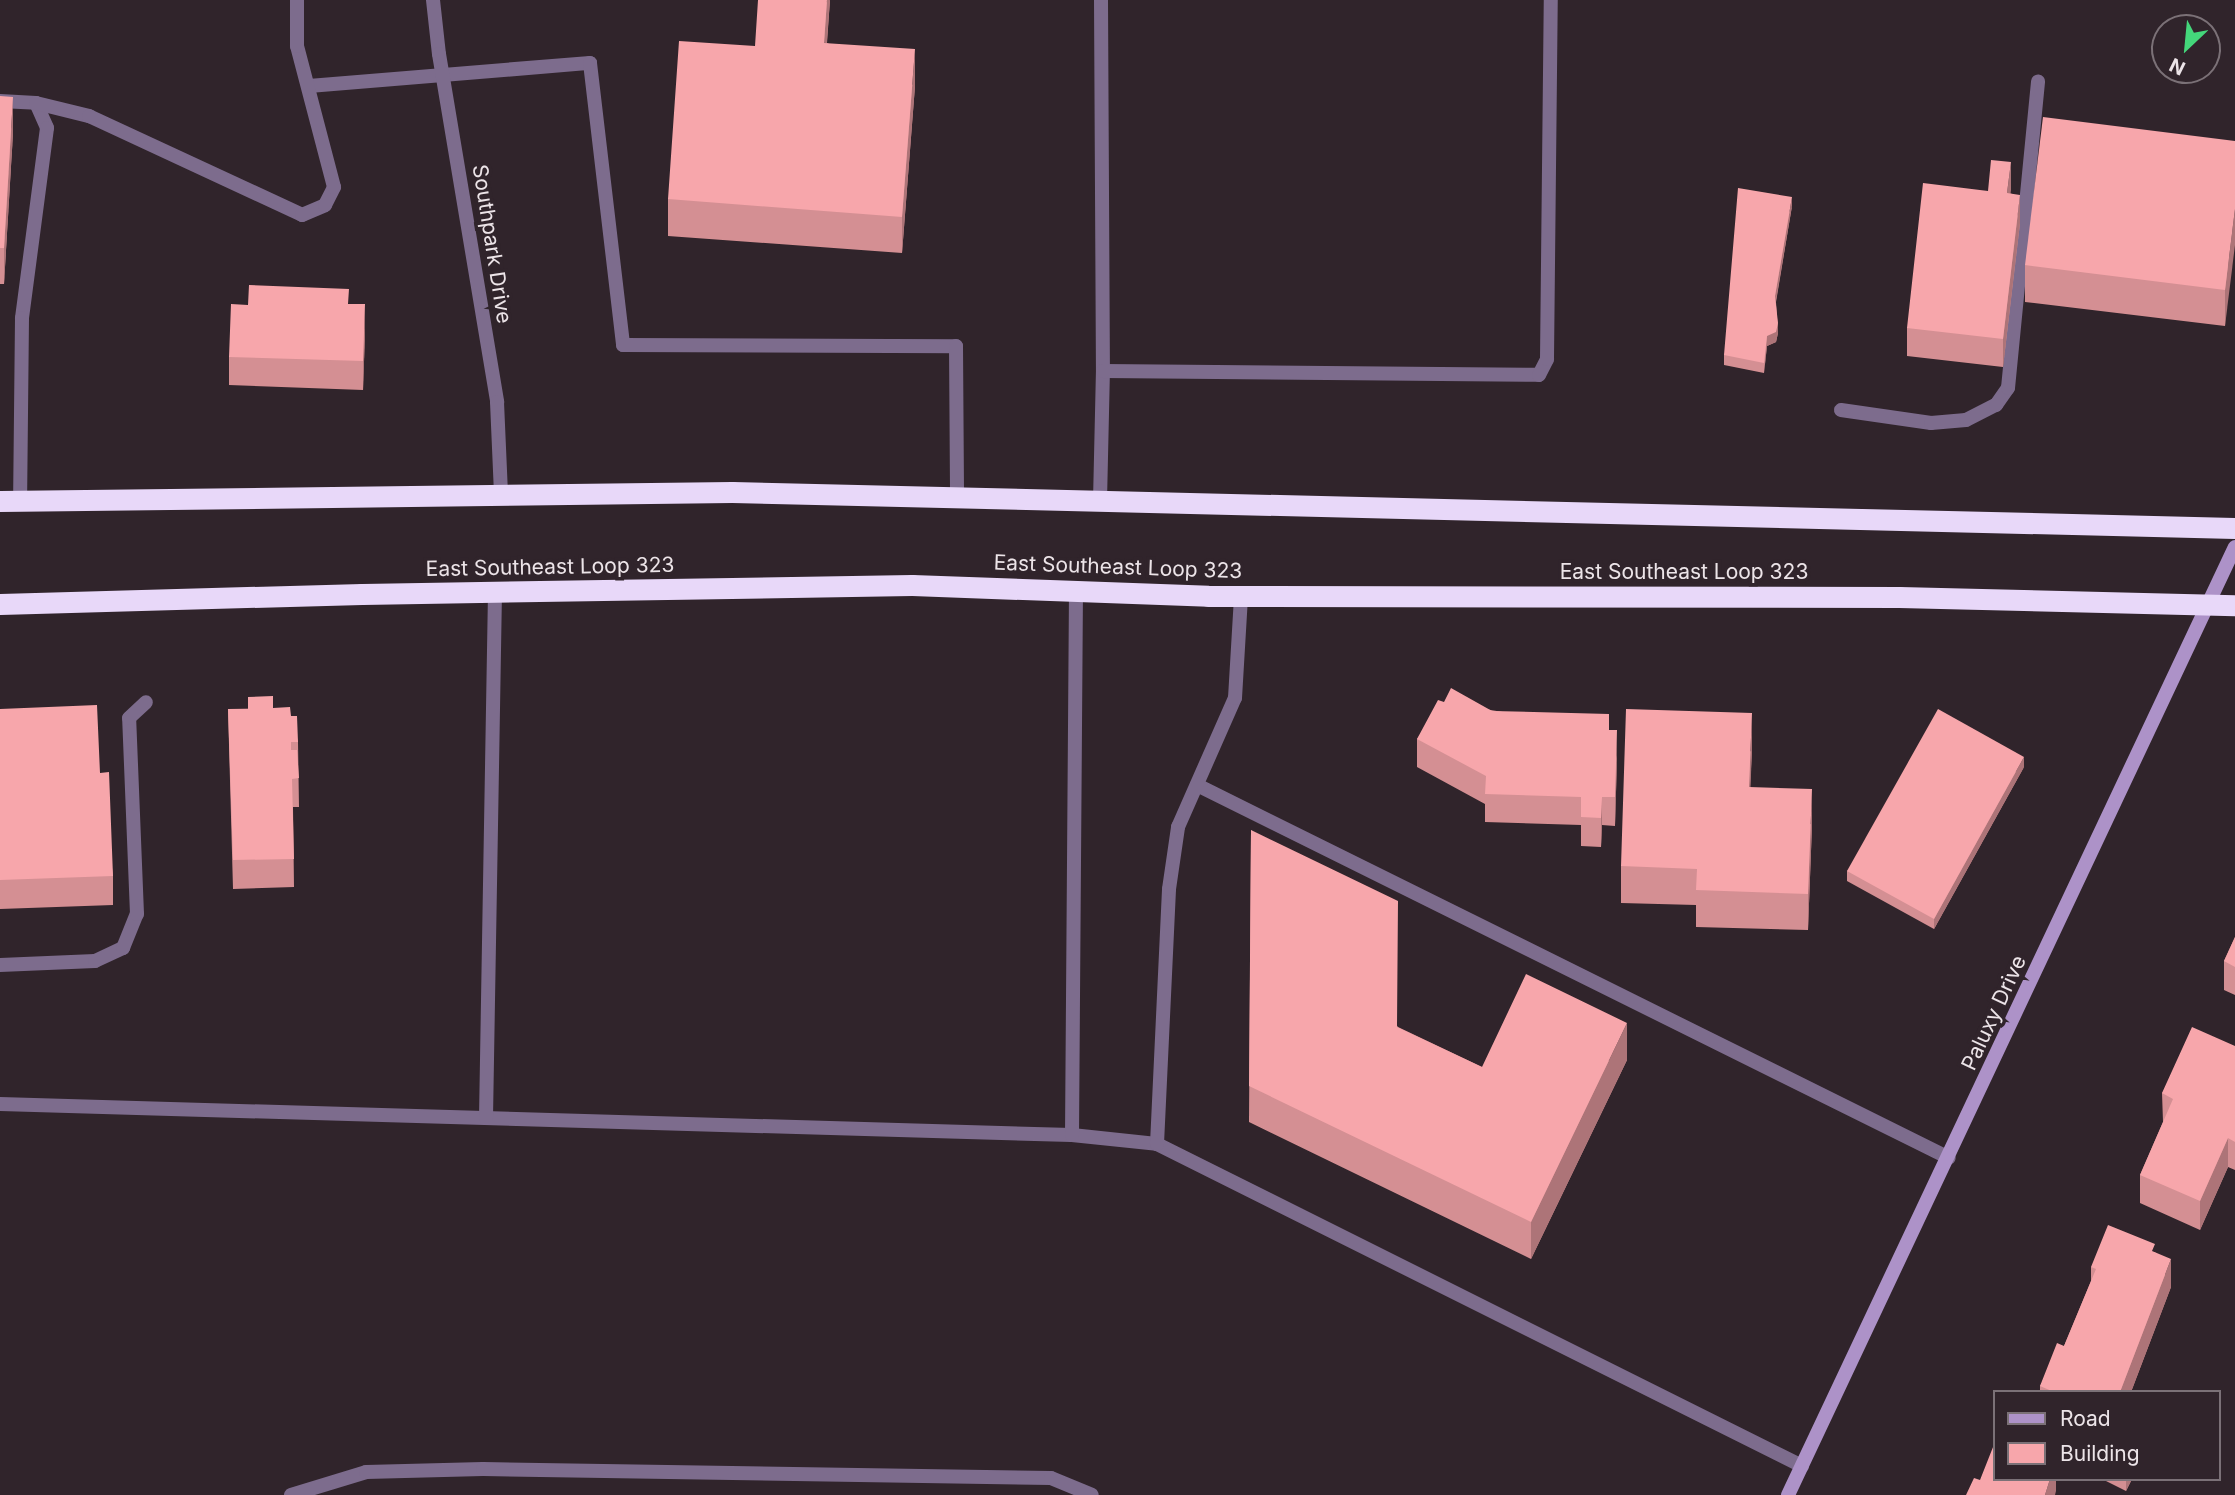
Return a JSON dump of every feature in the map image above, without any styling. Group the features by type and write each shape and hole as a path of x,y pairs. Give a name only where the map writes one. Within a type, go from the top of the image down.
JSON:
{"highway":[{"path":"10,501 732,492 2235,528"},
{"name":"East Southeast Loop 323","path":"0,604 362,594 495,594 912,585 1241,596 1899,597 2235,605"}],"street":[{"path":"0,101 36,103 89,116 302,215 325,205 334,187 297,46 297,0"},
{"name":"Southpark Drive","path":"433,0 497,402 501,495"},
{"path":"1100,501 1103,371 1101,0"},
{"path":"1103,371 1539,375 1546,359 1551,0"},
{"path":"309,86 590,63 623,345 956,346 957,497"},
{"path":"1841,410 1931,423 1966,420 1996,405 2008,388 2038,81"},
{"path":"10,501 22,318 47,128 36,103"},
{"name":"Paluxy Drive","path":"1788,1495 2235,547"},
{"path":"1072,1135 1076,591"},
{"path":"486,1118 495,594"},
{"path":"1157,1144 1169,889 1178,827 1236,698 1241,596"},
{"path":"0,965 94,961 123,947 132,931 137,903 129,718 146,702"},
{"path":"1197,785 1949,1158"},
{"path":"0,1104 1072,1135 1157,1144 1801,1466"},
{"path":"291,1495 366,1472 483,1469 1051,1478 1092,1495"}],"building":[{"path":"758,0 827,0 824,43 915,49 902,217 668,199 679,41 755,46"},
{"path":"0,96 13,97 4,248 0,248"},
{"path":"2043,117 2235,141 2235,209 2225,290 2025,265"},
{"path":"1991,160 2011,162 2007,193 2020,195 2003,339 1907,328 1923,183 1988,191"},
{"path":"1738,188 1792,197 1775,296 1778,323 1776,332 1767,336 1764,363 1724,355"},
{"path":"249,285 349,289 348,304 365,304 363,361 229,357 231,304 248,305"},
{"path":"1451,688 1492,711 1609,714 1609,730 1617,730 1615,797 1602,797 1601,818 1581,817 1581,797 1485,794 1486,776 1417,739 1438,700 1444,702"},
{"path":"273,696 273,708 290,707 291,716 297,716 298,742 291,742 291,750 297,750 299,778 292,779 294,859 233,860 228,709 248,709 248,697"},
{"path":"97,705 100,773 109,772 113,876 0,880 0,709"},
{"path":"1626,709 1752,713 1749,787 1812,789 1808,894 1696,890 1697,869 1621,866"},
{"path":"1938,709 2024,757 1934,919 1847,871"},
{"path":"1251,830 1398,901 1397,1027 1482,1067 1526,974 1627,1023 1531,1222 1249,1086"},
{"path":"2235,937 2235,967 2224,961"},
{"path":"2192,1027 2235,1046 2235,1142 2228,1138 2200,1201 2140,1175 2173,1099 2162,1093"},
{"path":"2108,1225 2155,1244 2152,1251 2171,1259 2121,1390 2049,1390 2040,1386 2057,1343 2064,1346 2096,1269 2091,1267"},
{"path":"1994,1445 1994,1481 2049,1481 2045,1495 1966,1495 1974,1478 1980,1480"}]}
